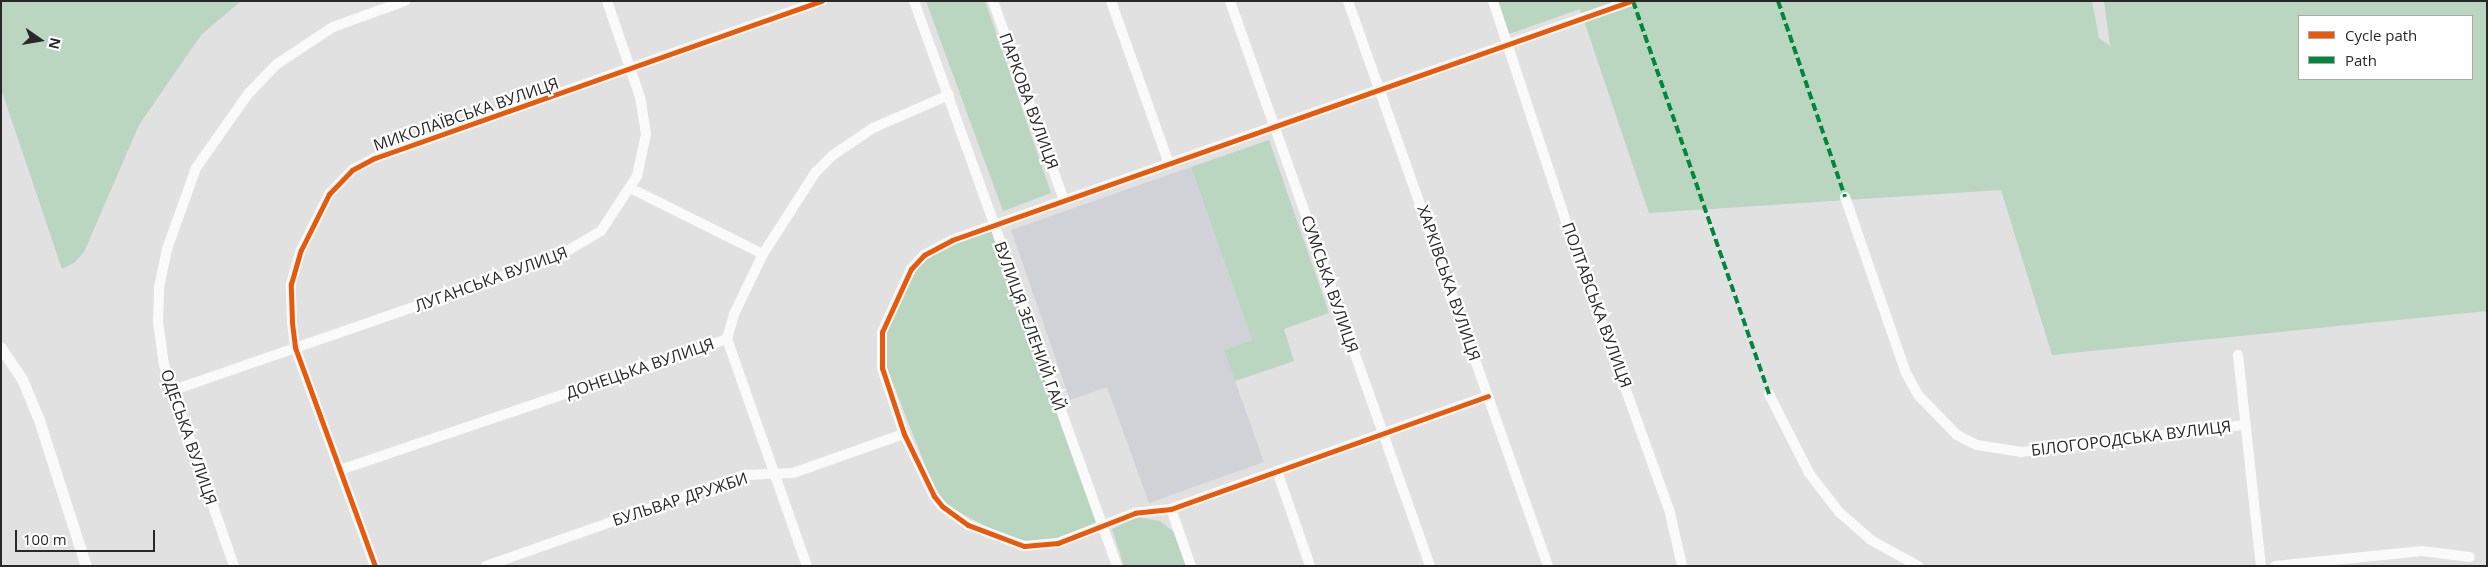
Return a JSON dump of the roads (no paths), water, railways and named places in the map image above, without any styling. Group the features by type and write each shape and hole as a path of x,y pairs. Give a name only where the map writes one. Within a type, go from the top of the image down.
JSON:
{"street":[{"name":"ОДЕСЬКА ВУЛИЦЯ","path":"234,566 171,391 158,322 159,288 170,240 196,168 248,94 277,64 333,26 405,1"},
{"name":"ЛУГАНСЬКА ВУЛИЦЯ","path":"171,391 574,250 601,230 630,188 641,164 646,134 646,116 607,1"},
{"name":"МИКОЛАЇВСЬКА ВУЛИЦЯ","path":"375,566 296,347 291,284 301,250 329,194 352,170 375,158 631,70 822,1"},
{"name":"ВУЛИЦЯ ЗЕЛЕНИЙ ГАЙ","path":"914,1 1117,566"},
{"name":"ПАРКОВА ВУЛИЦЯ","path":"993,1 1064,200"},
{"path":"1111,1 1169,164"},
{"name":"СУМСЬКА ВУЛИЦЯ","path":"1230,1 1430,566"},
{"name":"ХАРКІВСЬКА ВУЛИЦЯ","path":"1348,1 1548,566"},
{"name":"ПОЛТАВСЬКА ВУЛИЦЯ","path":"1493,1 1573,243 1670,513 1682,566"},
{"path":"1488,396 1171,508 1135,513 1102,527 1041,546 1007,542 981,532 942,506 904,434 882,368 882,332 907,276 924,255 952,240 1275,128 1631,1"},
{"name":"ДОНЕЦЬКА ВУЛИЦЯ","path":"340,470 727,339 734,314 763,254 799,195 833,155 873,128 949,95"},
{"path":"630,188 763,254"},
{"name":"БІЛОГОРОДСЬКА ВУЛИЦЯ","path":"1845,197 1906,373 1919,396 1957,435 1978,445 2021,452 2245,424"},
{"path":"727,339 807,566"},
{"path":"1,348 22,379 40,420 86,566"},
{"path":"2238,355 2261,566"},
{"path":"1770,394 1808,472 1840,512 1871,540 1918,566"},
{"name":"БУЛЬВАР ДРУЖБИ","path":"486,566 744,476 793,473 904,434"},
{"path":"1277,470 1310,566"},
{"path":"1171,508 1191,566"},
{"path":"2274,566 2422,550 2470,557"}]}
